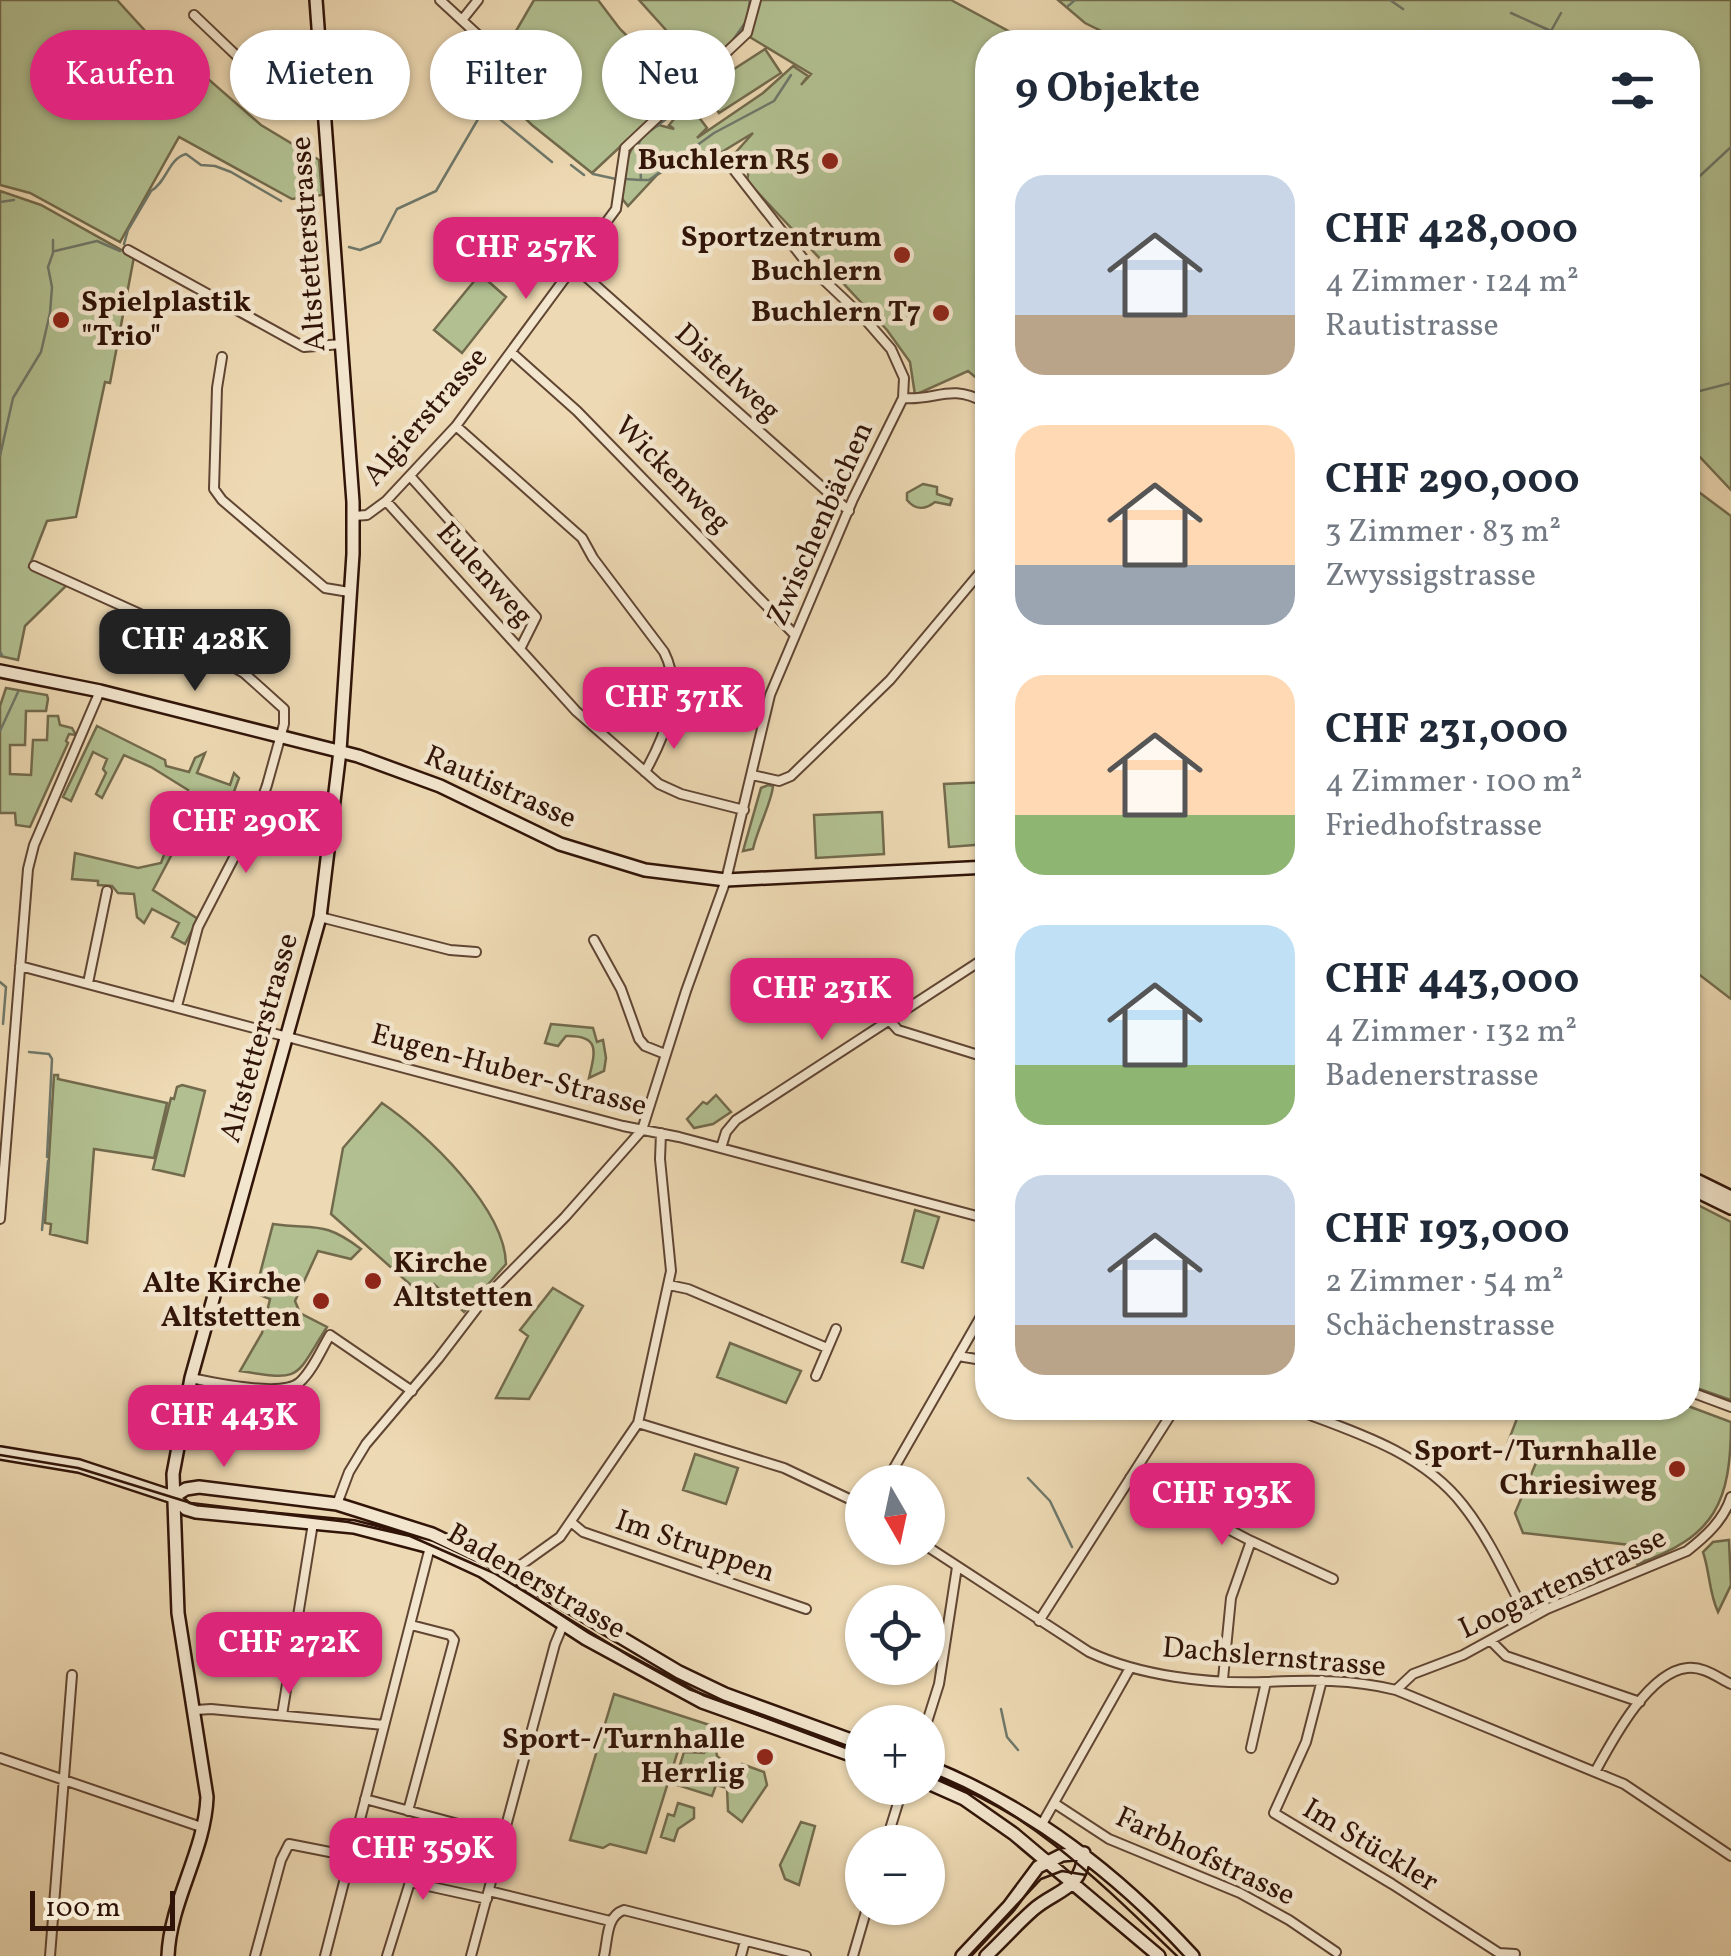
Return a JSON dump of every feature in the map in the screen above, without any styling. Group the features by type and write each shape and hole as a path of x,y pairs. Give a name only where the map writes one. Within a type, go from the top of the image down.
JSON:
{"street":[{"name":"Altstetterstrasse","path":"316,0 318,30"},
{"path":"440,0 473,30"},
{"path":"462,20 478,0"},
{"name":"Algierstrasse","path":"354,516 367,515 386,501 456,426 616,209 625,148 747,33 756,0"},
{"path":"194,16 230,50"},
{"name":"Altstetterstrasse","path":"168,1956 172,1929 204,1828 207,1797 178,1613 173,1496 177,1451 192,1378 320,917 340,751 354,516 325,120"},
{"name":"Zwischenbächen","path":"642,1130 726,880 766,709 795,635 903,398 904,378 891,349 809,266 727,161"},
{"path":"128,250 304,347 342,344"},
{"name":"Distelweg","path":"575,267 850,511"},
{"name":"Wickenweg","path":"512,352 577,412 795,635"},
{"path":"222,357 217,388 214,489 325,588 349,592"},
{"path":"903,398 952,391 975,399"},
{"path":"456,426 582,538 596,563 664,652 671,666 674,696 645,772"},
{"path":"410,476 536,616 520,649"},
{"name":"Eulenweg","path":"386,501 576,710 645,772 681,794 744,810"},
{"path":"34,566 140,614 244,673 284,709 280,737 258,811 198,927 177,1006"},
{"path":"752,775 779,781 791,776 890,680 975,579"},
{"name":"Rautistrasse","path":"0,670 340,751 440,786 540,836 591,856 645,870 726,880 975,868"},
{"path":"0,1219 4,1090 20,966 24,892 34,845 100,691"},
{"path":"88,984 107,891"},
{"path":"320,917 450,950 476,952"},
{"path":"594,940 621,989 639,1039 645,1046 665,1054"},
{"path":"721,1148 726,1132 736,1120 975,965"},
{"name":"Eugen-Huber-Strasse","path":"20,966 975,1216"},
{"path":"890,1021 898,1030 975,1054"},
{"path":"337,1504 358,1455 498,1282 565,1217 642,1130"},
{"path":"501,1585 511,1572 544,1551 571,1522 638,1423 669,1284 672,1253 660,1159 661,1134"},
{"path":"1700,1182 1731,1197"},
{"path":"1700,1192 1731,1208"},
{"path":"669,1284 827,1348"},
{"path":"896,1465 975,1327"},
{"path":"816,1376 836,1329"},
{"path":"192,1378 272,1390 292,1388 305,1377 330,1335 412,1391"},
{"path":"958,1356 975,1359"},
{"path":"1700,1395 1731,1406"},
{"path":"1039,1621 1167,1420"},
{"path":"1322,1420 1374,1440 1429,1471 1476,1522 1528,1618"},
{"path":"638,1423 754,1458 845,1498"},
{"name":"Badenerstrasse","path":"0,1453 79,1466 173,1496 186,1509 196,1512 376,1530 430,1547 482,1572 627,1664 702,1702 845,1753"},
{"path":"1130,1478 1251,1542 1334,1579"},
{"name":"Badenerstrasse","path":"173,1496 186,1488 199,1488 337,1504 432,1534 511,1572 679,1672 725,1694 845,1738"},
{"name":"Loogartenstrasse","path":"1396,1690 1413,1674 1492,1641 1528,1618 1687,1551 1704,1538 1730,1502"},
{"name":"Im Struppen","path":"571,1522 583,1532 806,1610"},
{"path":"282,1715 313,1523"},
{"path":"1224,1679 1231,1598 1251,1542"},
{"path":"324,1956 430,1547"},
{"name":"Dachslernstrasse","path":"945,1559 1089,1652 1130,1668 1266,1682 1358,1681 1396,1690 1642,1795 1731,1856"},
{"path":"933,1705 940,1684 957,1567"},
{"path":"408,1811 454,1640 450,1635 411,1625"},
{"path":"471,1956 563,1626"},
{"path":"1492,1641 1499,1653 1506,1656 1640,1702"},
{"path":"1014,1834 1032,1834 1042,1824 1130,1668"},
{"path":"1595,1772 1640,1702 1661,1679 1684,1668 1700,1669 1731,1684"},
{"path":"50,1956 72,1675"},
{"name":"Im Stückler","path":"1322,1680 1306,1742 1274,1813 1498,1953 1515,1954"},
{"path":"1251,1748 1266,1682"},
{"path":"196,1710 384,1725"},
{"path":"0,1758 204,1828"},
{"path":"945,1773 980,1787 1084,1853 1193,1956"},
{"path":"945,1791 1014,1834 1159,1956"},
{"path":"365,1799 503,1836"},
{"name":"Farbhofstrasse","path":"1054,1803 1108,1839 1240,1893 1336,1952"},
{"path":"254,1956 289,1844 350,1856"},
{"path":"962,1956 1046,1861 1084,1853"},
{"path":"986,1956 1034,1908 1062,1894 1081,1871 1084,1853"},
{"path":"387,1956 410,1882 610,1922"},
{"path":"1062,1894 1089,1897"},
{"path":"604,1956 610,1922 624,1910 806,1956"},
{"path":"853,1956 862,1925"},
{"path":"741,1956 745,1941"}],"green space":[{"path":"0,0 117,0 144,30 30,30 30,120 210,120 210,81 230,98 230,120 255,120 319,160 322,195 292,199 179,137 120,242 30,193 0,185"},
{"path":"534,0 598,0 621,30 602,30 602,120 649,120 592,173 527,120 582,120 582,30 517,30"},
{"name":"Sportzentrum Buchlern","path":"639,0 951,0 1007,30 975,30 975,377 968,371 915,395 910,362 887,330 747,181 749,169 736,152 753,133 720,153 686,157 657,175 628,206 620,196 629,154 649,131 659,125 674,129 669,125 673,120 701,120 707,128 697,138 723,120 735,120 735,112 793,66 808,76 801,85 811,74 748,36 735,44 735,30 666,30"},
{"path":"1058,0 1731,0 1731,490 1700,457 1700,30 1099,30"},
{"path":"765,49 781,73 735,103 735,68"},
{"path":"0,191 41,205 134,257 110,383 105,382 76,517 47,521 29,567 68,584 25,626 18,660 0,656"},
{"path":"480,274 506,297 462,353 434,330"},
{"path":"923,484 937,487 937,494 952,499 950,505 935,502 920,508 913,506 907,493"},
{"path":"1700,493 1731,516 1731,999 1700,975"},
{"path":"6,688 47,695 48,699 46,711 26,711 25,745 10,745 10,774 31,775 33,740 47,740 48,716 58,716 60,725 72,728 76,735 69,734 30,827 16,825 15,813 0,813 0,706"},
{"path":"97,726 165,760 166,766 189,772 195,758 205,753 197,773 230,785 234,773 239,778 226,813 212,807 198,824 182,821 172,854 153,890 198,919 185,944 172,937 179,923 152,909 144,923 137,917 134,894 118,893 112,886 98,885 98,881 72,879 75,853 138,868 161,863 188,790 124,755 102,798 96,794 106,773 103,769 107,759 93,752 71,801 63,797"},
{"path":"975,783 975,845 949,847 944,784"},
{"path":"773,786 772,792 753,849 743,851 761,788"},
{"path":"882,812 884,854 816,858 814,815"},
{"path":"551,1024 593,1028 597,1042 603,1040 604,1071 589,1078 594,1053 585,1038 566,1036 558,1046 545,1043"},
{"path":"54,1075 167,1103 154,1158 94,1149 87,1243 50,1234 51,1224 45,1223"},
{"path":"182,1085 205,1091 184,1176 153,1169 171,1098"},
{"path":"716,1095 731,1112 713,1124 694,1128 687,1119"},
{"path":"382,1103 420,1133 460,1174 478,1196 502,1242 506,1264 464,1312 434,1284 413,1287 331,1214 343,1148"},
{"path":"1700,1206 1731,1222 1731,1400 1700,1389"},
{"path":"915,1210 939,1217 923,1268 902,1262"},
{"path":"273,1224 328,1230 361,1249 351,1259 318,1251 295,1301 300,1313 327,1327 302,1366 295,1372 276,1376 240,1371 262,1333 270,1299 255,1293"},
{"path":"553,1288 583,1306 529,1399 496,1398 528,1336 520,1330"},
{"path":"730,1343 801,1371 786,1403 717,1377"},
{"path":"1700,1410 1731,1422 1727,1475 1713,1513 1685,1542 1637,1564 1630,1545 1523,1533 1515,1513 1538,1458 1538,1448 1508,1442 1516,1420 1700,1420"},
{"path":"695,1454 738,1468 726,1504 683,1490"},
{"path":"1729,1540 1731,1585 1718,1612 1703,1552 1713,1542"},
{"path":"614,1694 722,1729 725,1739 716,1750 723,1761 720,1771 732,1774 742,1764 764,1772 767,1785 742,1822 728,1811 727,1788 716,1785 712,1796 674,1784 684,1752 704,1753 705,1749 681,1741 646,1853 570,1840"},
{"path":"678,1803 694,1808 694,1818 678,1829 674,1841 661,1837 668,1814 674,1816"},
{"path":"801,1822 815,1826 799,1885 785,1879 780,1865"}],"waterway":[{"path":"735,37 747,20 750,0"},
{"path":"1068,6 1075,0"},
{"path":"1390,0 1403,9"},
{"path":"1511,13 1549,30"},
{"path":"1552,30 1561,13"},
{"path":"641,180 649,180 714,133 774,101 791,75"},
{"path":"349,247 360,250 380,242 397,209 436,191 481,114 489,112 496,116 552,162"},
{"path":"625,179 641,180 639,143 665,120"},
{"path":"1700,176 1731,147"},
{"path":"124,244 151,191 175,161 186,154 201,165 231,172 281,201"},
{"path":"571,165 584,175"},
{"path":"593,174 616,179"},
{"path":"0,202 14,200"},
{"path":"0,456 13,398 41,352 50,313 52,287 48,267 53,240"},
{"path":"55,251 97,241 120,251"},
{"path":"1700,391 1731,383"},
{"path":"0,731 18,692"},
{"path":"0,982 6,987 3,1024"},
{"path":"29,1052 49,1054 52,1059 47,1157"},
{"path":"42,1230 48,1161"},
{"path":"1028,1478 1050,1501 1072,1547"},
{"path":"1001,1709 1007,1737 1018,1750"}],"tram line":[{"path":"0,1455 78,1468 191,1503 348,1522 410,1536 494,1573 689,1689 845,1748"},
{"path":"945,1779 998,1806 1062,1850 1177,1956"},
{"path":"969,1956 1041,1879 1062,1871 1086,1875"}],"place":[{"name":"Buchlern R5","path":"830,161"},
{"name":"Sportzentrum Buchlern","path":"902,255"},
{"name":"Buchlern T7","path":"941,313"},
{"name":"Spielplastik \"Trio\"","path":"61,320"},
{"name":"Kirche Altstetten","path":"373,1281"},
{"name":"Alte Kirche Altstetten","path":"321,1301"},
{"name":"Sport-/Turnhalle Chriesiweg","path":"1677,1469"},
{"name":"Sport-/Turnhalle Herrlig","path":"765,1757"}]}
